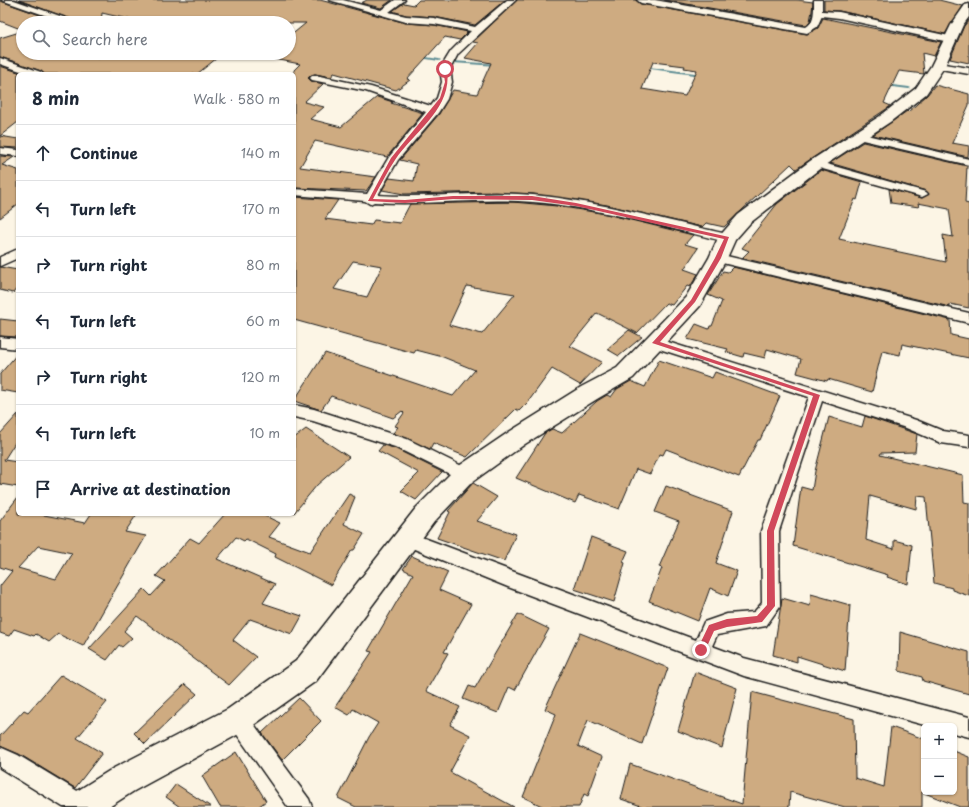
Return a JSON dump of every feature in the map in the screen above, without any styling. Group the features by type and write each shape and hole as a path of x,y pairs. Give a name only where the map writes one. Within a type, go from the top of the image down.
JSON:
{"street":[{"path":"5,0 54,16"},
{"path":"333,0 382,13 406,18 434,21 477,30"},
{"path":"382,13 401,0"},
{"path":"370,200 393,159 434,111 442,98 447,82 445,69 454,53 477,30 512,0"},
{"path":"641,0 798,29 811,29 814,26 818,13 818,0"},
{"path":"0,757 24,770 81,807 124,780 238,719 306,671 425,515 464,475 517,438 589,393 625,373 655,343 693,301 722,248 744,219 816,164 885,119 921,91 938,66 949,39 969,8"},
{"path":"818,13 839,15 949,39"},
{"path":"0,61 32,72"},
{"path":"938,66 969,71"},
{"path":"315,78 381,93 434,111"},
{"path":"858,136 969,162"},
{"path":"0,151 16,153"},
{"path":"816,164 922,194"},
{"path":"296,192 370,200 405,201 453,198 532,198 576,204 722,248 969,318"},
{"path":"0,262 16,254"},
{"path":"0,342 16,344"},
{"path":"655,343 911,424 941,437 969,441"},
{"path":"701,650 711,628 727,623 759,620 771,606 770,531 817,395"},
{"path":"296,411 314,415 401,443 464,475"},
{"path":"408,539 514,581 744,667 969,727"},
{"path":"238,719 301,807"}],"building":[{"path":"19,0 320,0 406,23 434,25 468,32 460,40 445,37 407,79 410,80 396,90 334,73 331,77 315,74 308,78 311,81 323,84 304,102 324,107 310,119 341,127 377,97 423,113 387,157 315,141 300,167 376,177 366,191 296,188 296,72 294,72 294,70 300,64 279,60 296,60 296,31 306,23 296,23 296,16 115,16 102,13 102,16 62,16"},
{"path":"367,0 392,0 381,8 361,3"},
{"path":"419,0 505,0 475,25 434,17 406,15 392,11 404,3 414,5"},
{"path":"517,0 636,0 641,4 807,34 818,28 823,18 941,42 934,56 922,53 924,74 899,71 884,103 891,106 796,169 791,164 724,227 706,223 702,227 607,205 533,194 495,192 404,194 382,190 389,178 414,181 417,164 400,160 439,114 453,90 477,94 491,63 465,58 478,43 473,42","holes":["653,62 685,66 684,68 697,70 685,96 642,89"]},
{"path":"664,0 797,0 813,2 810,21 806,25"},
{"path":"824,0 939,0 963,6 945,34 839,11 824,10"},
{"path":"0,1 43,16 16,16 16,27 0,21"},
{"path":"969,20 969,63 950,59 964,26"},
{"path":"16,33 16,60 214,60 200,72 42,72 0,57 0,38"},
{"path":"0,66 18,72 16,72 16,124 0,136"},
{"path":"935,85 969,94 969,105 952,143 969,146 968,157 873,135 907,111 908,112 927,95"},
{"path":"0,136 16,139 16,148 0,147"},
{"path":"863,142 967,166 965,203 969,204 969,308 950,304 950,307 742,258 749,251 742,248 777,204 821,170 862,182 857,200 855,199 839,239 946,262 943,235 953,237 949,209 918,203 919,207 891,203 889,189 922,198 929,194 926,191 830,163"},
{"path":"0,156 14,157 2,165 16,169 16,206 0,218"},
{"path":"296,197 338,200 325,219 371,225 374,220 400,223 410,204 513,202 557,206 606,214 693,235 685,244 698,248 684,269 698,274 690,287 687,286 672,305 666,303 637,333 597,313 570,346 602,362 580,385 552,369 528,402 519,411 516,409 467,457 433,443 430,449 393,433 398,427 395,426 404,413 402,411 393,418 331,396 321,410 296,402 296,398 325,353 453,396 475,370 443,357 416,350 414,353 296,321","holes":["353,261 382,266 367,297 334,289","467,286 515,294 482,334 449,325"]},
{"path":"0,267 16,270 16,289 13,293 0,290"},
{"path":"733,267 950,320 951,335 969,339 969,358 902,344 900,355 882,351 872,392 828,379 827,381 797,373 801,359 767,349 765,358 744,353 743,357 726,352 728,349 687,339 696,324 709,329 710,326 712,326 722,301 708,295 723,271 728,272"},
{"path":"0,319 16,321 16,337 0,336"},
{"path":"629,330 642,337 619,356 607,349"},
{"path":"16,355 16,393 0,390 0,374"},
{"path":"659,360 712,378 715,372 780,396 760,440 758,440 739,477 666,449 663,455 660,454 650,474 636,469 619,509 579,495 575,503 516,478 545,433 552,429 562,433 597,401 607,395 611,397 617,389 631,381 645,387"},
{"path":"16,416 16,441 4,460 16,462 16,487 0,484 0,434"},
{"path":"865,416 917,434 915,452 881,453 880,455 963,475 964,502 969,503 969,596 952,590 952,588 934,583 926,497 917,496 916,509 870,496 866,540 894,549 894,540 912,545 908,584 887,577 888,575 793,546 801,487 812,490 815,471 829,417 862,427"},
{"path":"306,429 349,457 317,485 296,511 296,436"},
{"path":"383,445 394,448 442,472 416,500 401,491 419,473 378,451"},
{"path":"473,483 497,497 477,521 516,534 504,561 437,538 450,512 448,511"},
{"path":"666,486 733,511 716,563 737,571 728,596 710,588 698,621 649,601 662,568 659,567 679,521 655,512"},
{"path":"349,494 355,497 344,524 364,534 354,550 352,550 331,585 275,557 276,554 246,539 244,541 236,537 217,559 275,584 263,603 302,616 292,634 250,619 233,640 256,657 229,685 137,616 124,631 132,638 122,647 119,645 107,660 89,649 144,589 151,596 165,581 156,576 190,538 199,543 223,516 265,516 280,523 269,537 310,552"},
{"path":"16,500 16,516 49,516 85,523 90,516 136,516 125,532 146,536 83,646 58,634 49,642 36,634 34,636 14,629 9,636 0,633 0,586 12,571 0,567 0,521","holes":["38,546 72,553 56,579 18,568"]},
{"path":"591,537 628,551 623,562 625,563 614,602 574,589"},
{"path":"412,556 448,572 439,590 471,604 444,652 448,653 426,691 460,707 450,725 470,735 450,772 514,807 356,807 338,798 369,737 378,723 353,709 349,715 335,707 372,652 368,651 413,574 403,569"},
{"path":"811,594 850,605 845,671 797,656 797,662 773,655 782,598 810,606"},
{"path":"518,614 549,629 515,690 509,687 498,713 463,699 469,686 475,688"},
{"path":"900,632 969,652 969,694 923,681 922,677 899,671"},
{"path":"580,633 668,668 642,744 588,720 578,746 602,757 588,796 584,794 579,807 544,807 523,797 556,714 545,709"},
{"path":"695,672 737,688 722,748 678,731"},
{"path":"61,675 107,702 77,738 102,753 75,788 19,754 0,746 0,736 24,710 28,712"},
{"path":"185,684 197,694 145,744 134,733"},
{"path":"752,692 854,719 855,778 884,787 891,727 921,738 922,807 845,807 790,792 789,807 644,807 621,799 630,764 742,804"},
{"path":"299,698 321,721 282,760 262,733"},
{"path":"236,752 266,801 258,807 220,807 202,776"},
{"path":"957,752 969,757 969,807 960,807 930,795 957,795"},
{"path":"176,784 211,807 180,807 166,797"}],"waterway":[{"path":"420,57 439,60"},
{"path":"453,62 497,65"},
{"path":"643,67 702,75"},
{"path":"885,85 909,88"}],"route":[{"path":"445,69 447,82 442,98 434,111 393,159 370,200 405,201 453,198 532,198 576,204 727,238 718,258 693,301 655,343 817,395 779,509 770,531 771,606 759,620 727,623 711,628 701,650"}]}
